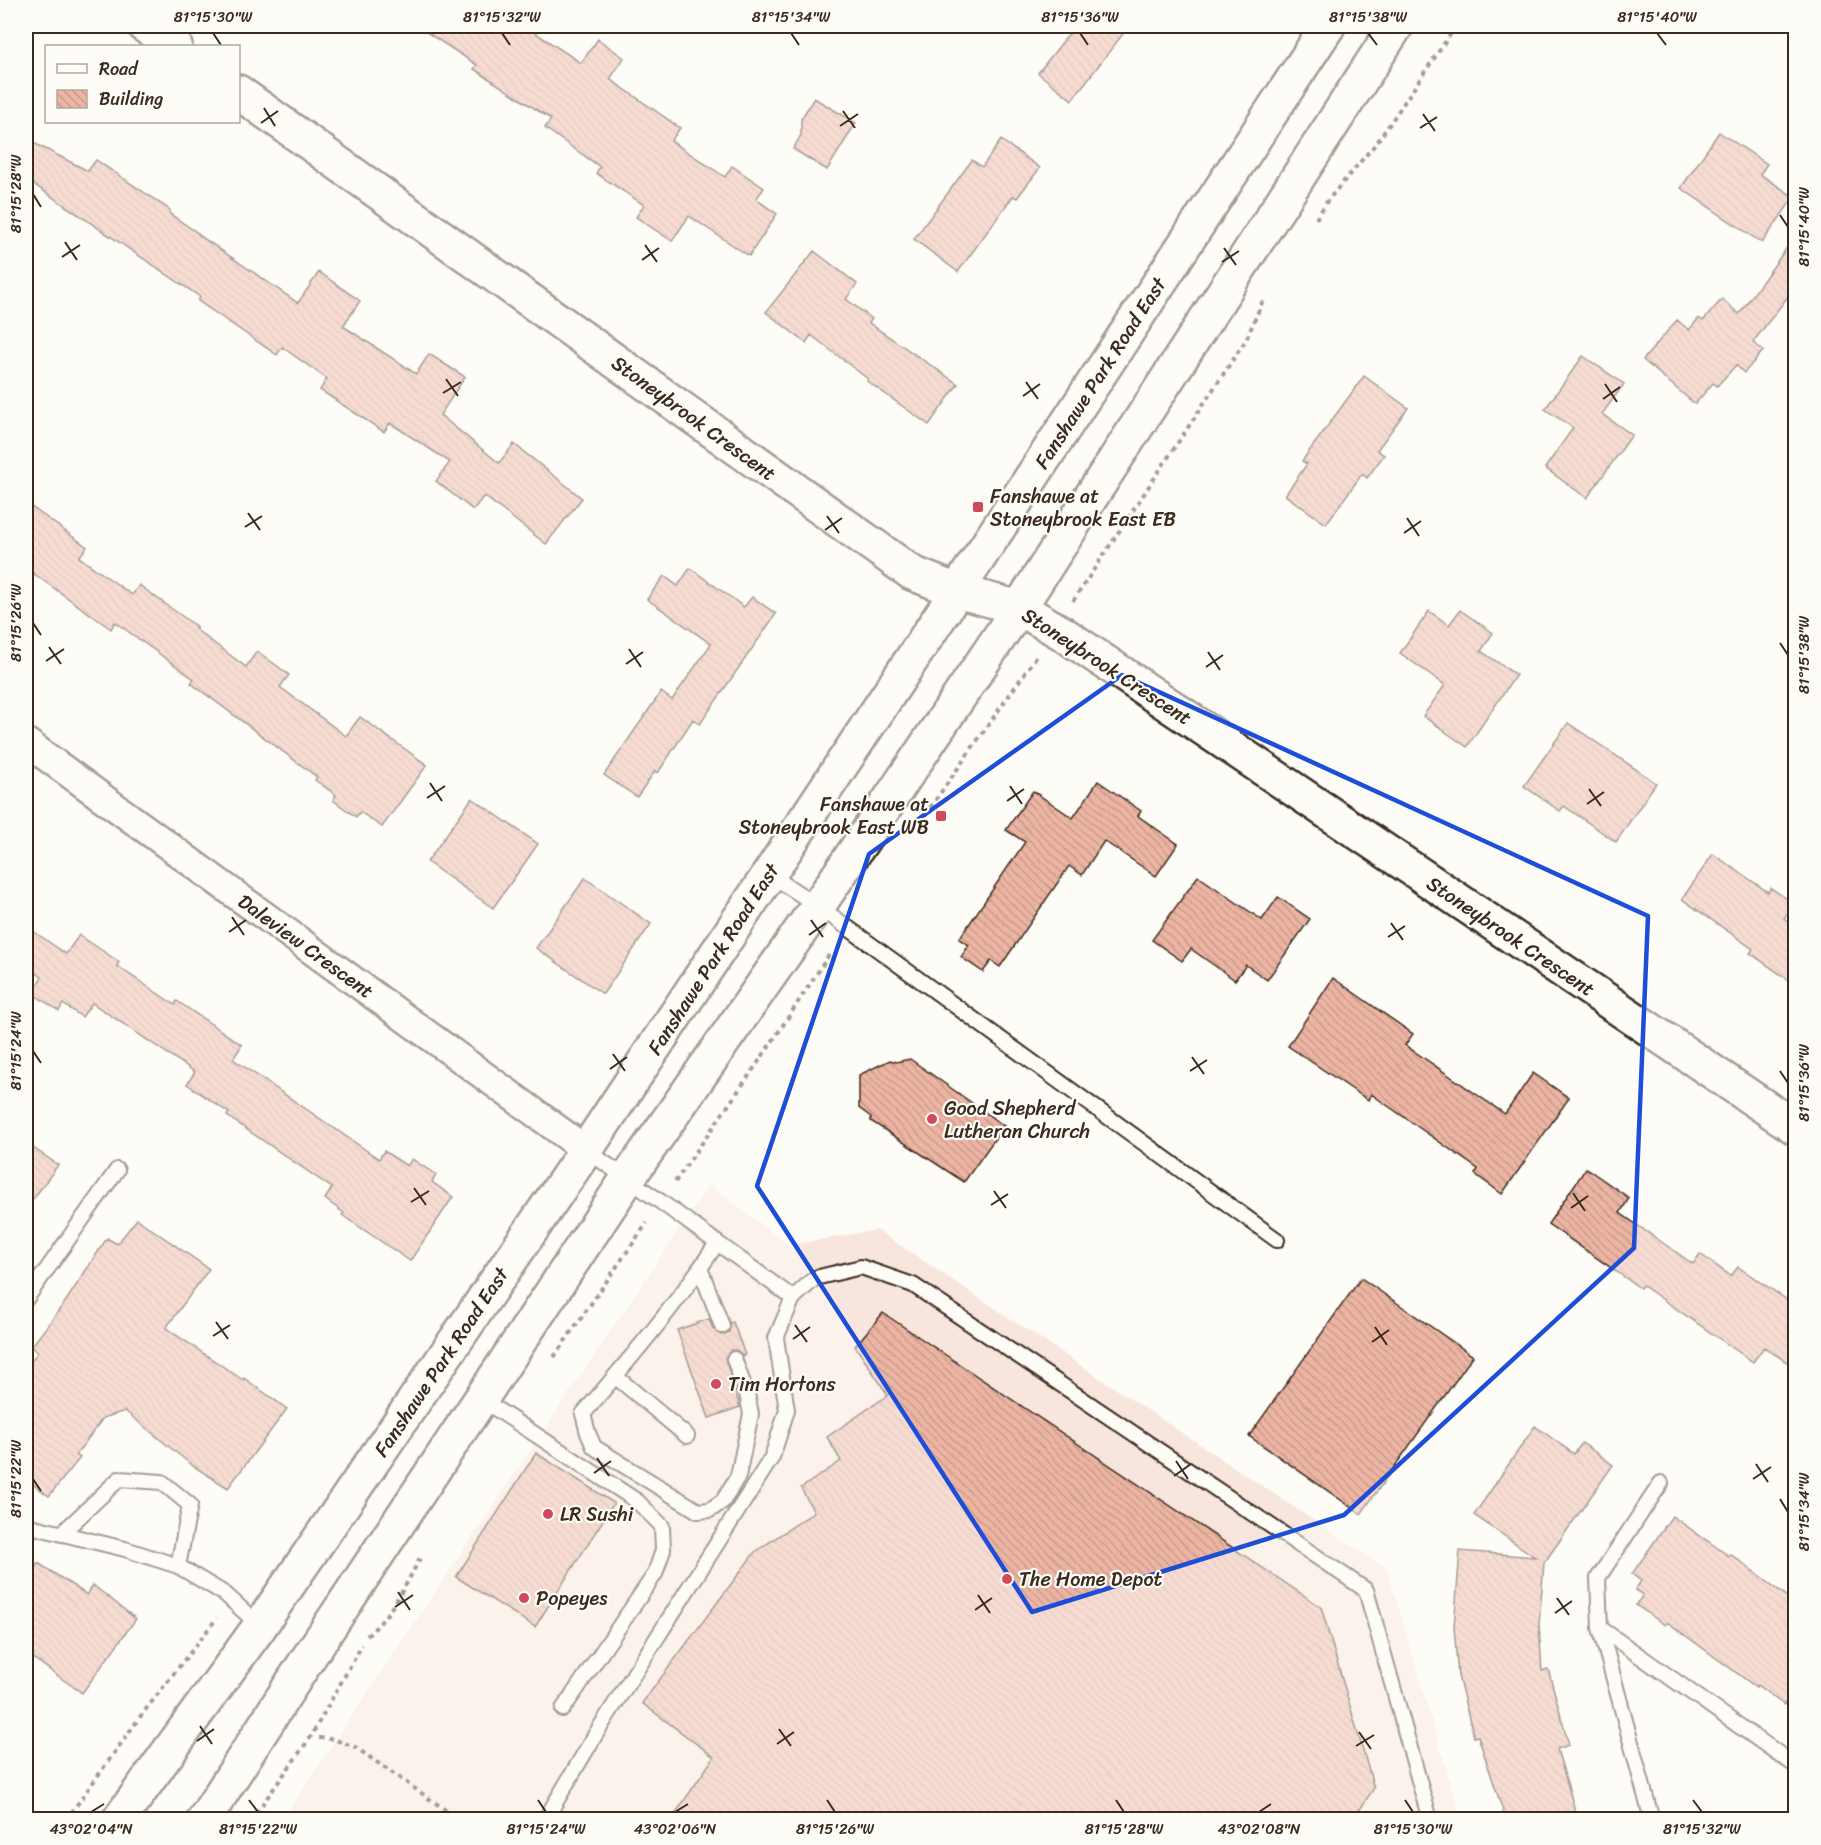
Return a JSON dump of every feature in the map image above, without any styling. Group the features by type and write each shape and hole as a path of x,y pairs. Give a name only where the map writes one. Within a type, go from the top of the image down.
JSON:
{"main road":[{"path":"145,26 174,45"},
{"name":"Fanshawe Park Road East","path":"119,1820 260,1626 586,1150 1328,26"},
{"path":"204,1820 305,1663 628,1178 818,906 1019,608 1396,26"},
{"name":"Stoneybrook Crescent","path":"240,93 912,573 957,591 1019,608 1062,633 1796,1128"}],"street":[{"name":"Daleview Crescent","path":"26,742 586,1150"}],"lane":[{"path":"769,874 818,906 1277,1240"},
{"path":"586,1150 794,1299"},
{"path":"26,1299 117,1170"},
{"path":"717,1243 615,1376 583,1413 594,1447 698,1511 710,1510 723,1501 738,1476 751,1414 747,1394 734,1359"},
{"path":"544,1820 597,1732 772,1457 787,1410 776,1338 794,1299 815,1278 861,1267 913,1285 1366,1590 1430,1820"},
{"path":"700,1268 722,1326"},
{"path":"615,1376 687,1436"},
{"path":"481,1399 637,1501 662,1526 663,1550 655,1574 563,1709"},
{"path":"61,1534 119,1479 162,1482 190,1505 178,1566"},
{"path":"1652,1820 1600,1628 1598,1578 1661,1483"},
{"path":"26,1525 125,1549 178,1566 231,1600 260,1626"},
{"path":"1600,1628 1796,1766"}],"path":[{"path":"1315,220 1328,200 1378,141 1456,26"},
{"path":"1082,587 1246,340 1270,288"},
{"path":"553,1359 631,1247"},
{"path":"66,1820 140,1716 231,1600"},
{"path":"251,1820 310,1738 367,1636 381,1623"},
{"path":"319,1738 333,1739 355,1747 460,1820"}],"highlighted area":[{"path":"1122,675 1648,916 1634,1248 1344,1515 1032,1612 757,1186 869,854"}],"shaded area":[{"path":"709,1185 789,1245 877,1230 1387,1569 1461,1819 282,1820"}],"building":[{"path":"417,26 525,26 581,63 598,39 624,58 610,79 680,128 671,141 725,177 732,166 764,188 756,199 777,214 749,256 689,216 672,241 636,217 644,205 596,173 600,167 545,128 551,119 474,69 477,65"},
{"path":"1075,26 1129,26 1072,100 1038,73"},
{"path":"814,98 856,123 827,170 793,149 801,135 801,119"},
{"path":"1719,132 1767,164 1760,174 1794,197 1762,243 1681,188"},
{"path":"26,139 88,171 96,160 170,210 170,214 298,303 319,272 360,301 343,326 416,374 429,354 465,377 440,415 499,463 514,444 582,498 546,544 484,496 473,510 436,481 450,462 390,423 384,432 320,390 327,379 282,347 277,355 198,301 200,297 26,179"},
{"path":"1001,140 1040,168 1017,198 1013,196 958,272 914,239 972,160 982,167"},
{"path":"1796,235 1796,286 1753,342 1763,351 1744,373 1736,365 1717,386 1713,383 1695,404 1643,360 1677,320 1689,330 1699,318 1703,321 1722,299 1739,314"},
{"path":"814,251 857,284 846,299 872,319 869,323 958,384 929,425 867,381 868,379 811,335 806,343 766,312"},
{"path":"1583,356 1624,384 1602,414 1632,435 1587,498 1545,468 1573,428 1545,409"},
{"path":"1364,376 1408,408 1377,450 1384,455 1367,478 1362,474 1326,524 1285,495 1307,464 1302,461"},
{"path":"26,503 87,547 79,557 132,595 139,585 197,627 195,629 246,667 257,651 289,675 280,687 346,736 360,717 427,765 382,827 360,812 356,817 333,800 336,795 315,780 317,777 191,683 194,679 115,622 111,629 26,568"},
{"path":"690,568 744,607 752,597 776,614 700,724 693,719 658,773 655,771 637,797 604,775 661,692 672,700 711,644 647,599 664,576 678,586"},
{"path":"1460,610 1493,633 1481,651 1516,675 1467,747 1423,716 1445,685 1400,653 1429,611 1449,625"},
{"path":"1568,723 1656,783 1616,842 1564,806 1560,811 1524,786"},
{"path":"1098,781 1141,811 1138,816 1178,844 1156,876 1104,841 1082,875 1069,866 1000,967 991,961 983,972 961,957 969,945 959,939 1025,842 1006,830 1033,791 1073,818"},
{"path":"472,798 538,844 493,908 427,862"},
{"path":"1713,854 1768,892 1771,888 1794,904 1784,918 1796,926 1796,985 1750,953 1753,949 1682,899"},
{"path":"1198,876 1262,920 1278,897 1310,919 1267,980 1246,965 1235,980 1191,949 1182,961 1152,940"},
{"path":"585,878 651,924 603,994 536,948"},
{"path":"26,926 66,954 79,935 119,962 117,966 175,1005 177,1001 242,1045 233,1059 379,1159 384,1151 407,1166 412,1159 436,1175 432,1182 453,1197 410,1261 342,1215 344,1213 325,1199 332,1188 227,1116 229,1113 187,1084 195,1072 92,1003 82,1017 63,1004 59,1011 32,993 42,977 26,966"},
{"path":"1333,978 1413,1034 1405,1045 1505,1114 1533,1073 1569,1098 1502,1194 1475,1174 1478,1169 1371,1094 1368,1100 1288,1046"},
{"name":"Good Shepherd Lutheran Church","path":"910,1059 1004,1126 964,1182 871,1121 871,1117 859,1108 859,1075 890,1060 896,1062"},
{"path":"26,1143 58,1165 26,1209"},
{"path":"1586,1168 1629,1198 1620,1213 1693,1264 1700,1254 1731,1276 1738,1267 1796,1306 1796,1368 1764,1347 1753,1362 1642,1285 1640,1288 1548,1224"},
{"path":"137,1219 209,1269 166,1328 243,1380 244,1378 287,1409 228,1488 193,1466 125,1411 103,1418 76,1455 80,1458 49,1496 26,1479 26,1368 38,1352 31,1347 66,1301 107,1238 117,1244"},
{"path":"1361,1278 1473,1356 1361,1514 1249,1436"},
{"name":"The Home Depot","path":"883,1313 1321,1607 1374,1788 1353,1820 671,1820 714,1757 642,1703 755,1552 814,1512 801,1488 841,1461 827,1437 888,1395 855,1346"},
{"name":"Tim Hortons","path":"709,1319 713,1329 721,1335 729,1332 730,1323 733,1322 745,1355 731,1350 725,1358 740,1407 709,1418 677,1330"},
{"path":"1535,1426 1574,1454 1582,1443 1613,1465 1544,1563 1539,1625 1542,1671 1548,1669 1569,1745 1557,1749 1578,1820 1506,1820 1478,1736 1474,1737 1458,1676 1454,1627 1460,1551 1535,1557 1474,1515"},
{"path":"536,1453 614,1503 535,1627 456,1577"},
{"path":"1672,1516 1729,1556 1730,1554 1796,1603 1796,1690 1784,1705 1667,1622 1665,1625 1636,1605 1643,1595 1635,1590 1641,1581 1632,1574"},
{"path":"38,1563 87,1595 93,1585 136,1619 82,1693 26,1653 26,1581"}],"place":[{"name":"Fanshawe at Stoneybrook East EB","path":"978,507"},
{"name":"Fanshawe at Stoneybrook East WB","path":"941,816"},
{"name":"Good Shepherd Lutheran Church","path":"932,1119"},
{"name":"Tim Hortons","path":"716,1384"},
{"name":"LR Sushi","path":"548,1514"},
{"name":"The Home Depot","path":"1007,1579"},
{"name":"Popeyes","path":"524,1598"}]}
